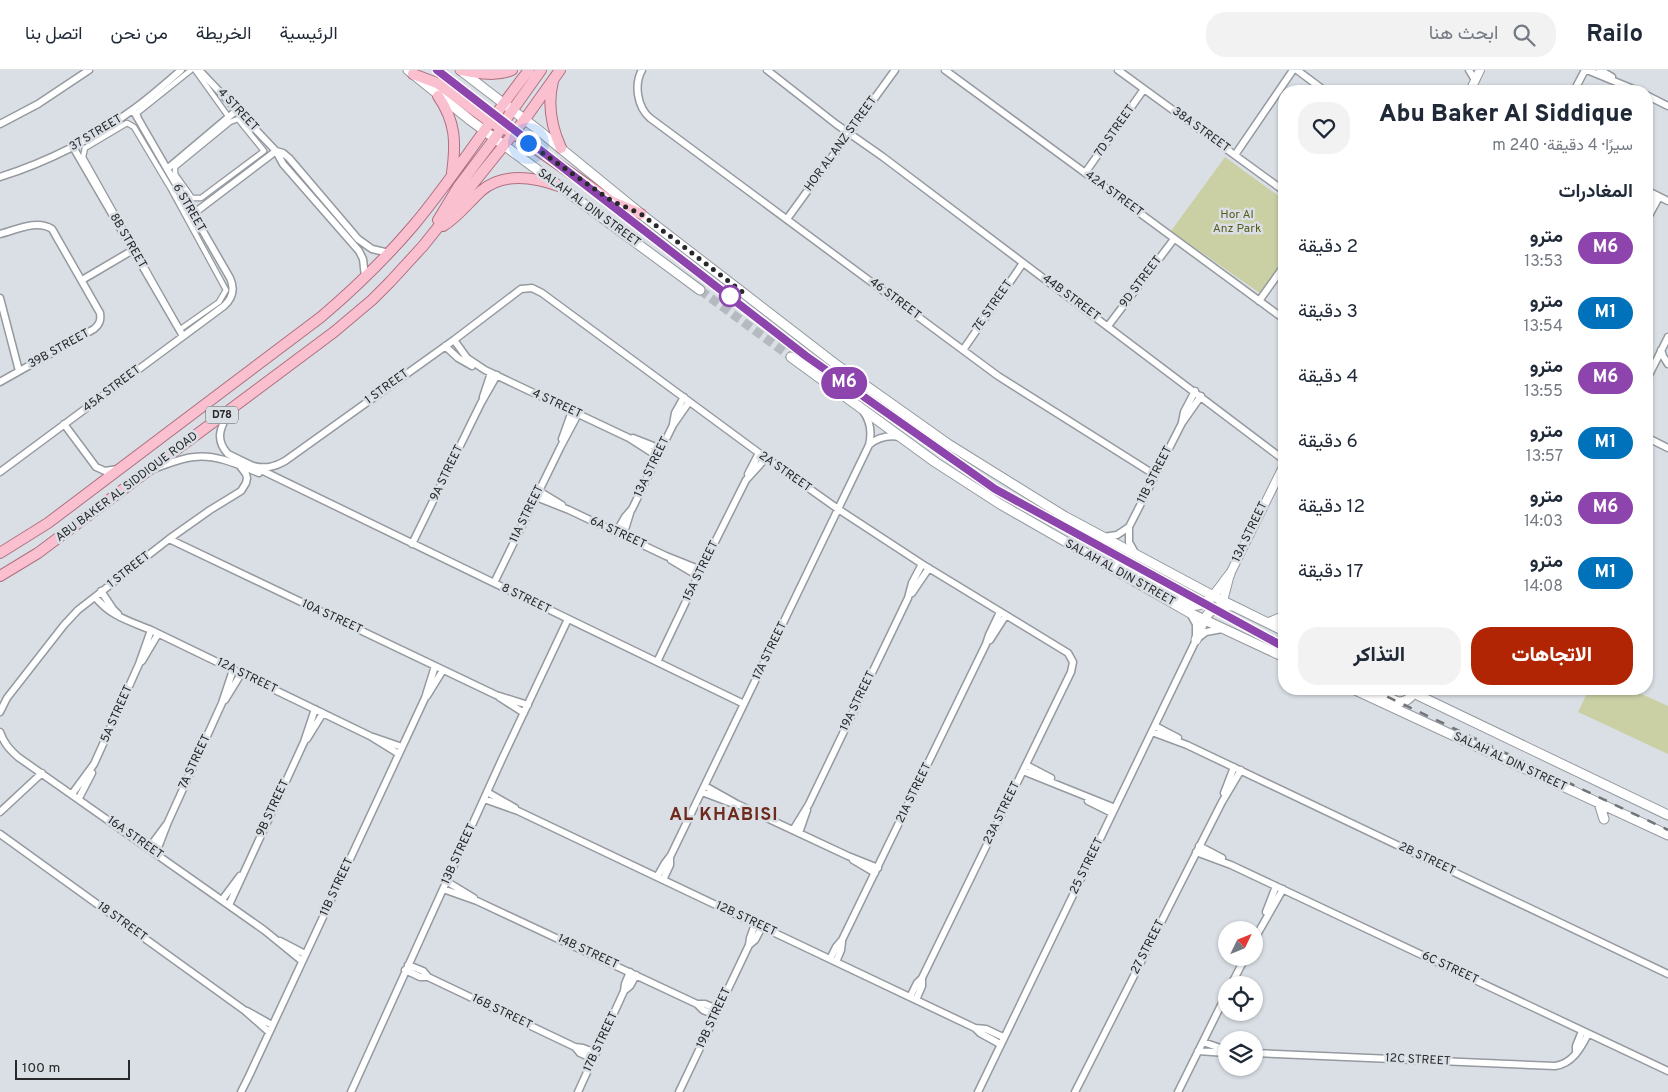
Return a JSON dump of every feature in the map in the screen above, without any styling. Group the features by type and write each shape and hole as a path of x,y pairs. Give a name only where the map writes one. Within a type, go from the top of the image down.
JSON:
{"main road":[{"path":"460,70 490,74 505,73 512,70"},
{"name":"SALAH AL DIN STREET","path":"460,70 562,148 641,214 838,366 911,419 994,474 1103,537 1227,604 1278,628"},
{"name":"ABU BAKER AL SIDDIQUE ROAD","path":"0,553 48,523 321,317 365,278 417,221 529,70"},
{"path":"433,233 443,211 458,187 495,138 512,110 541,70"},
{"name":"ABU BAKER AL SIDDIQUE ROAD","path":"0,576 38,553 334,332 372,300 408,264 525,119 560,70"},
{"path":"410,72 437,83 487,126 502,127 513,133 612,201 641,214"},
{"name":"SALAH AL DIN STREET","path":"410,72 438,96 487,126 495,138 504,145 700,290"},
{"path":"553,79 550,113 554,130 562,148"},
{"path":"438,96 446,107 454,133 455,146 452,176"},
{"path":"433,233 455,218 482,190 500,180 536,179 559,186"},
{"name":"SALAH AL DIN STREET","path":"791,358 900,437 992,499 1187,611 1278,654"},
{"path":"1101,562 1118,565 1189,605 1200,606 1205,604 1230,574"},
{"path":"1196,640 1210,611 1227,604"},
{"path":"1268,623 1278,619"},
{"path":"1272,651 1278,651"},
{"name":"SALAH AL DIN STREET","path":"1366,695 1668,835"},
{"path":"1383,695 1398,702 1408,700 1410,695"},
{"name":"SALAH AL DIN STREET","path":"1421,695 1668,814"},
{"path":"1599,803 1604,819"}],"street":[{"path":"0,124 54,94 89,70"},
{"name":"37 STREET","path":"0,177 73,147 110,126 182,70"},
{"path":"193,70 228,116 168,165 136,114 193,70"},
{"name":"4 STREET","path":"199,70 276,151 281,161 359,251 363,259 365,278"},
{"name":"46 STREET","path":"642,70 638,82 640,103 643,111 650,118 1016,388 1155,475"},
{"path":"767,70 822,113 850,132"},
{"name":"HOR AL ANZ STREET","path":"787,219 895,70"},
{"name":"42A STREET","path":"945,70 1278,315"},
{"name":"38A STREET","path":"1118,70 1278,186"},
{"path":"1284,85 1295,70 1316,85"},
{"path":"1470,70 1475,80"},
{"path":"1473,85 1480,70"},
{"path":"1577,85 1586,70 1625,85"},
{"path":"1600,70 1626,85"},
{"name":"7D STREET","path":"1085,173 1144,89"},
{"path":"1235,155 1278,94"},
{"path":"1653,98 1668,106"},
{"name":"6 STREET","path":"133,110 232,284 232,296 224,306"},
{"path":"167,169 238,110"},
{"path":"238,119 264,151 201,198 192,198 179,181 175,167 230,122 238,119"},
{"path":"127,123 134,127 171,189 226,290 219,302 182,328 179,328 83,157 85,148 118,128 127,123"},
{"name":"44B STREET","path":"850,132 1278,455"},
{"name":"8B STREET","path":"73,147 183,336"},
{"path":"193,214 276,151"},
{"name":"4 STREET","path":"276,151 289,158 364,244 380,252 389,253"},
{"path":"1653,194 1668,201"},
{"path":"1653,200 1656,195"},
{"path":"1653,203 1656,195"},
{"path":"326,212 331,207"},
{"name":"39B STREET","path":"0,234 38,224 48,226 55,232 101,317 98,326 0,382"},
{"name":"9D STREET","path":"1108,326 1174,238"},
{"path":"82,280 133,250"},
{"name":"7E STREET","path":"963,350 1023,263"},
{"path":"1259,301 1278,274"},
{"name":"2A STREET","path":"516,292 526,288 538,290 838,509 922,564 1064,650"},
{"name":"1 STREET","path":"253,466 271,468 279,464 454,340 516,292"},
{"path":"0,298 19,371"},
{"name":"45A STREET","path":"0,472 224,306"},
{"path":"1653,367 1668,337"},
{"name":"4 STREET","path":"454,340 467,358 491,373"},
{"name":"4 STREET","path":"445,346 462,361 629,438 643,441 659,452"},
{"path":"1661,350 1662,356 1668,364"},
{"name":"9A STREET","path":"412,544 481,403 491,373"},
{"name":"11B STREET","path":"1129,527 1198,394"},
{"name":"13A STREET","path":"623,536 632,509 686,399"},
{"name":"8 STREET","path":"232,407 220,429 220,443 228,454 744,704"},
{"name":"17A STREET","path":"660,879 670,865 670,858 869,445 871,430 860,408"},
{"name":"11A STREET","path":"494,583 561,446 575,412"},
{"path":"64,424 96,467 105,471 119,468"},
{"path":"869,445 880,438 900,437"},
{"name":"44B STREET","path":"1258,439 1278,451"},
{"path":"1653,440 1668,448"},
{"name":"15A STREET","path":"657,662 746,480 750,467 759,453"},
{"name":"8 STREET","path":"149,470 188,458 210,457 240,466 308,494"},
{"name":"15A STREET","path":"746,480 766,458"},
{"name":"1 STREET","path":"0,712 14,688 64,625 95,596 210,510 241,491 247,478 240,466"},
{"name":"13A STREET","path":"1227,604 1230,574 1278,477"},
{"name":"6A STREET","path":"537,494 699,573"},
{"name":"13A STREET","path":"616,532 632,509"},
{"path":"1103,537 1118,535 1129,527"},
{"path":"1129,527 1129,542 1137,556"},
{"name":"10A STREET","path":"169,540 496,695 524,713"},
{"name":"19A STREET","path":"908,598 912,583 922,564"},
{"name":"19A STREET","path":"796,832 908,598 929,568"},
{"name":"12A STREET","path":"101,591 113,609 123,618"},
{"name":"12A STREET","path":"95,596 107,610 370,736 399,754"},
{"path":"1187,611 1191,614 1196,624 1196,640"},
{"name":"21A STREET","path":"833,960 841,950 842,942 876,870 986,644 1003,613"},
{"name":"13B STREET","path":"352,1091 446,881 568,619"},
{"name":"5A STREET","path":"140,664 151,630"},
{"path":"1196,640 1206,632 1225,630"},
{"name":"5A STREET","path":"79,798 89,780 94,764 140,664 158,634"},
{"name":"25 STREET","path":"978,1092 1196,640"},
{"name":"23A STREET","path":"913,999 922,986 922,978 1025,768 1072,667 1071,657 1064,650"},
{"name":"11B STREET","path":"425,698 435,666"},
{"name":"7A STREET","path":"156,853 168,822 222,703 233,670"},
{"name":"11B STREET","path":"240,1092 425,698 443,670"},
{"name":"7A STREET","path":"222,703 241,674"},
{"name":"10A STREET","path":"496,695 528,705"},
{"name":"9B STREET","path":"229,905 304,742 315,710"},
{"name":"9B STREET","path":"304,742 323,713"},
{"name":"2B STREET","path":"1153,729 1668,974"},
{"name":"16A STREET","path":"0,732 2,740 9,749 277,939 302,961"},
{"name":"12A STREET","path":"370,736 402,747"},
{"name":"5A STREET","path":"72,794 94,764"},
{"path":"1025,768 1079,794 1087,800 1114,810"},
{"name":"27 STREET","path":"1075,1092 1237,769"},
{"path":"0,812 42,773"},
{"path":"704,789 876,870"},
{"name":"12B STREET","path":"488,792 518,811"},
{"name":"12B STREET","path":"484,799 518,811 974,1028 986,1030 1002,1041"},
{"name":"7A STREET","path":"149,848 168,822"},
{"name":"18 STREET","path":"0,834 244,1010 269,1032"},
{"name":"6C STREET","path":"1198,849 1224,859 1231,865 1279,888 1668,1071"},
{"name":"9B STREET","path":"222,900 242,874"},
{"name":"14B STREET","path":"446,881 477,901"},
{"path":"1263,923 1279,888"},
{"name":"14B STREET","path":"443,889 477,901 697,1004 705,1004 716,1012"},
{"name":"19B STREET","path":"679,1092 749,945 755,940 758,925"},
{"name":"16A STREET","path":"277,939 305,954"},
{"name":"16B STREET","path":"407,967 420,977 428,977 575,1047 582,1048 595,1056"},
{"name":"17B STREET","path":"578,1092 624,991 625,984 633,973"},
{"name":"18 STREET","path":"244,1010 272,1025"},
{"path":"1178,1092 1218,1011"},
{"name":"12C STREET","path":"1263,1053 1554,1066 1570,1060 1585,1032"},
{"path":"1203,1042 1218,1049"},
{"path":"1198,1051 1218,1052"},
{"name":"11B STREET","path":"246,1092 249,1076"}],"green space":[{"name":"Hor Al Anz Park","path":"1225,157 1278,196 1278,267 1261,294 1171,231"},
{"path":"1586,695 1643,695 1668,706 1668,754 1578,712"}],"tunnel":[{"path":"700,290 791,357"}],"railway":[{"path":"437,70 806,356 995,489 1278,644"},
{"path":"1384,695 1668,830"}],"metro line":[{"name":"M6","path":"437,70 806,356 995,489 1278,645"}],"district":[{"name":"AL KHABISI","path":"724,815"}],"route":[{"path":"528,143 612,201 641,214 744,293 730,296"}]}
